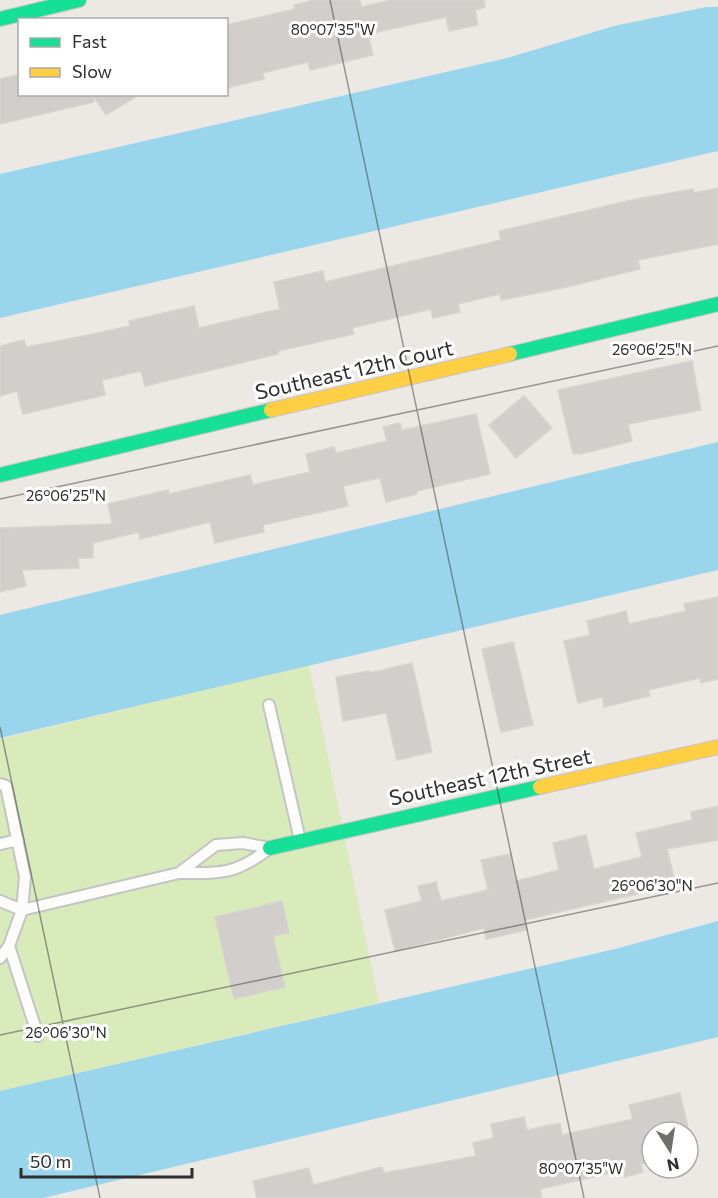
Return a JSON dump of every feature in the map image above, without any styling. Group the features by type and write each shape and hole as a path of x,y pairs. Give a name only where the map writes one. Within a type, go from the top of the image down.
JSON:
{"street":[{"path":"0,19 79,0"},
{"name":"Southeast 12th Court","path":"0,475 718,304"},
{"name":"Southeast 12th Street","path":"270,848 718,747"}],"lane":[{"path":"269,705 300,841"},
{"path":"0,784 6,786 25,877 22,910 9,946 0,958"},
{"path":"0,844 18,840"},
{"path":"179,873 216,845 243,843 270,848"},
{"path":"0,901 22,910 179,873 223,873 250,863 270,848"},
{"path":"9,946 38,1036"}],"green space":[{"path":"309,665 379,1003 0,1091 0,739"}],"water":[{"path":"706,7 718,7 718,151 0,318 0,174 507,58 614,26"},
{"path":"718,442 718,570 0,738 0,615"},
{"path":"718,921 718,1037 43,1198 0,1198 0,1091 615,949"}],"building":[{"path":"314,0 360,0 361,7 391,0 484,0 485,7 475,10 478,25 449,31 446,17 368,34 373,55 310,70 308,62 263,73 264,79 228,88 228,25 295,9 294,5"},
{"path":"18,74 18,96 93,96 94,102 0,124 0,79"},
{"path":"94,96 137,96 106,115"},
{"path":"718,188 718,244 638,260 640,269 501,300 500,294 458,304 460,312 433,318 431,309 352,328 354,334 278,351 278,354 145,386 141,371 102,380 105,395 23,414 17,391 0,396 0,346 24,340 26,347 79,337 130,326 129,321 194,306 199,328 280,309 274,282 323,271 325,282 501,240 499,231 636,199 693,189 694,193"},
{"path":"692,361 701,410 628,424 632,441 573,454 558,390"},
{"path":"524,396 552,428 516,458 489,425"},
{"path":"476,414 490,474 417,491 417,494 386,502 380,478 343,486 348,506 263,525 264,532 215,543 210,522 140,539 139,532 93,543 93,558 78,558 79,568 22,570 26,586 0,592 0,528 112,524 108,504 168,490 169,494 250,475 253,485 310,472 306,454 334,447 336,453 387,441 383,427 400,423 402,430"},
{"path":"718,597 718,679 701,683 700,678 648,690 650,696 604,707 602,697 578,703 564,641 590,635 587,621 626,611 629,624 686,611 684,604"},
{"path":"513,642 533,725 501,732 482,649"},
{"path":"412,663 432,752 397,760 386,713 343,721 336,677 370,671 370,673"},
{"path":"718,806 718,840 667,849 676,885 525,920 527,930 486,939 484,928 395,951 385,910 422,901 418,886 436,882 441,901 488,890 481,860 510,854 516,881 559,870 553,843 586,835 594,869 642,857 636,833 692,820 691,812"},
{"path":"282,901 289,933 273,936 285,987 234,999 215,917"},
{"path":"680,1093 686,1120 640,1120 640,1173 625,1177 624,1170 540,1189 542,1198 257,1198 253,1181 309,1168 313,1185 382,1167 384,1173 476,1156 473,1143 494,1138 491,1124 524,1117 527,1130 560,1123 562,1135 633,1119 629,1105"}],"traffic: fast":[{"path":"0,19 79,0"},
{"path":"510,354 718,304"},
{"path":"0,475 271,410"},
{"path":"270,848 540,787"}],"traffic: slow":[{"path":"271,410 510,354"},
{"path":"540,787 718,747"}]}
